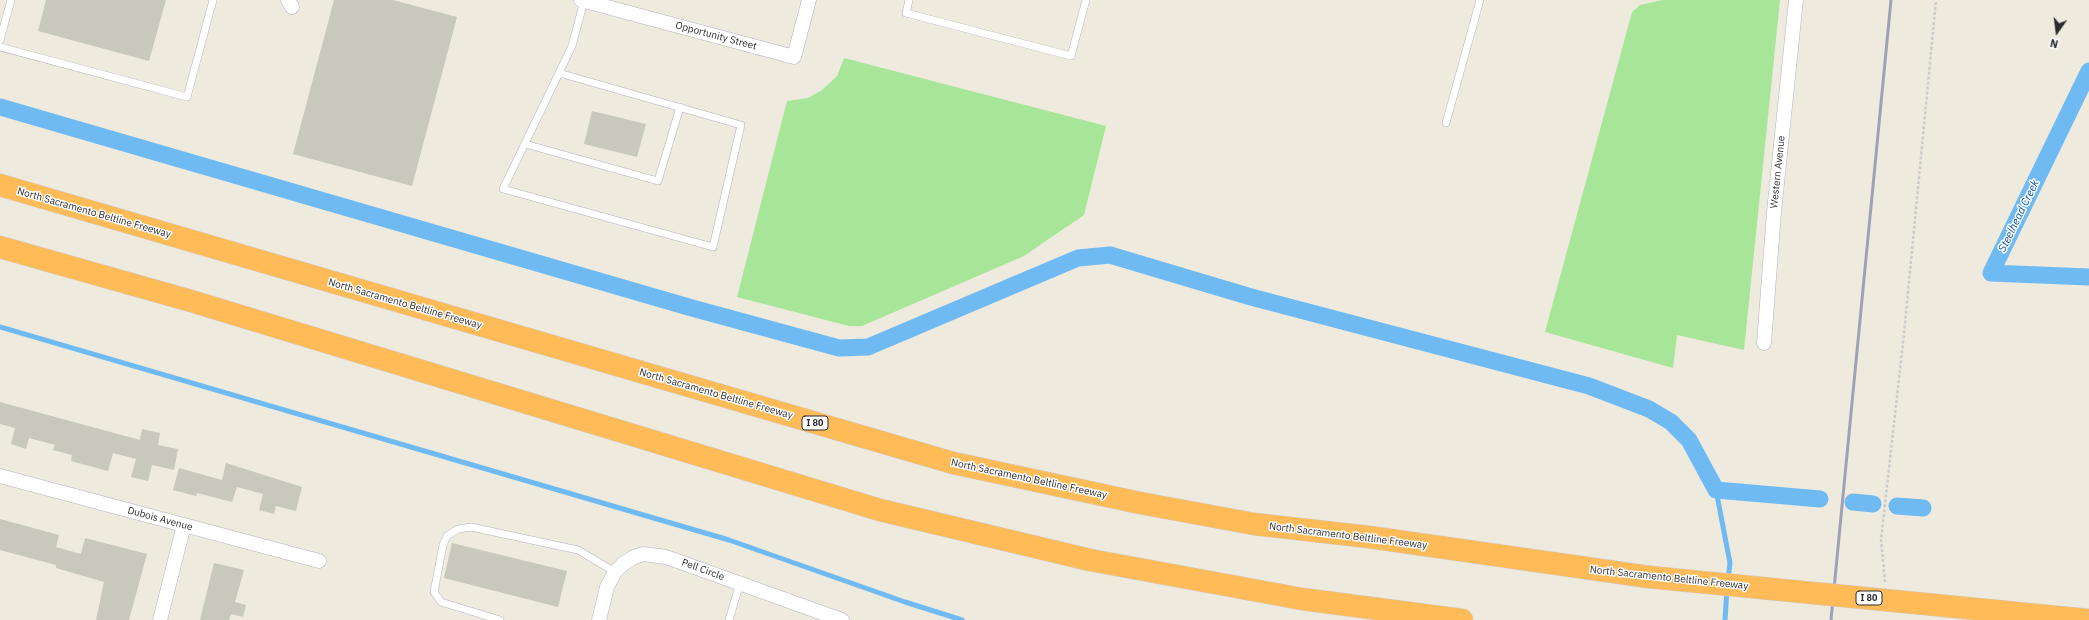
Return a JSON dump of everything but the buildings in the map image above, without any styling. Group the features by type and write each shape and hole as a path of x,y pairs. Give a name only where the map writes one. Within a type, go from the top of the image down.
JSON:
{"highway":[{"name":"North Sacramento Beltline Freeway","path":"0,185 953,463 1140,503 1254,524 1369,537 1649,577 2089,620"},
{"path":"0,247 191,301 880,510 1090,560 1302,599 1462,620"}],"street":[{"name":"Opportunity Street","path":"583,1 794,57 809,0"},
{"name":"Western Avenue","path":"1764,343 1774,212 1796,0"},
{"name":"Dubois Avenue","path":"0,476 319,561"},
{"path":"160,620 184,525"},
{"name":"Pell Circle","path":"599,620 607,587 615,572 623,564 634,557 644,554 656,554 842,620"}],"lane":[{"path":"0,40 11,0"},
{"path":"0,48 187,97 214,0"},
{"path":"910,0 906,12 1070,56 1086,0"},
{"path":"1446,123 1480,0"},
{"path":"559,73 741,125 713,247 504,189 525,144 559,73 572,46 583,1"},
{"path":"525,144 658,181 680,107"},
{"path":"500,620 441,602 434,592 442,545 447,536 458,529 472,527 578,550 615,572"},
{"path":"729,620 740,583"}],"path":[{"path":"1885,583 1881,540 1904,334 1936,0"}],"green space":[{"path":"1662,0 1780,0 1744,350 1677,335 1673,368 1545,332 1632,12 1640,5"},
{"path":"844,58 1106,126 1084,215 1024,256 862,326 849,326 737,297 787,101 808,98 822,90 837,76"}],"waterway":[{"name":"Steelhead Creek","path":"2089,71 1991,273 2089,277"},
{"path":"0,107 692,308 839,348 868,347 1078,258 1110,255 1251,297 1589,386 1649,409 1671,422 1689,440 1716,490 1820,499"},
{"path":"0,327 729,540 905,602 962,620"},
{"path":"1716,490 1730,563 1728,579"},
{"path":"1853,502 1873,504"},
{"path":"1897,506 1923,508"},
{"path":"1725,620 1727,589"}],"railway":[{"path":"1831,620 1891,0"}]}
